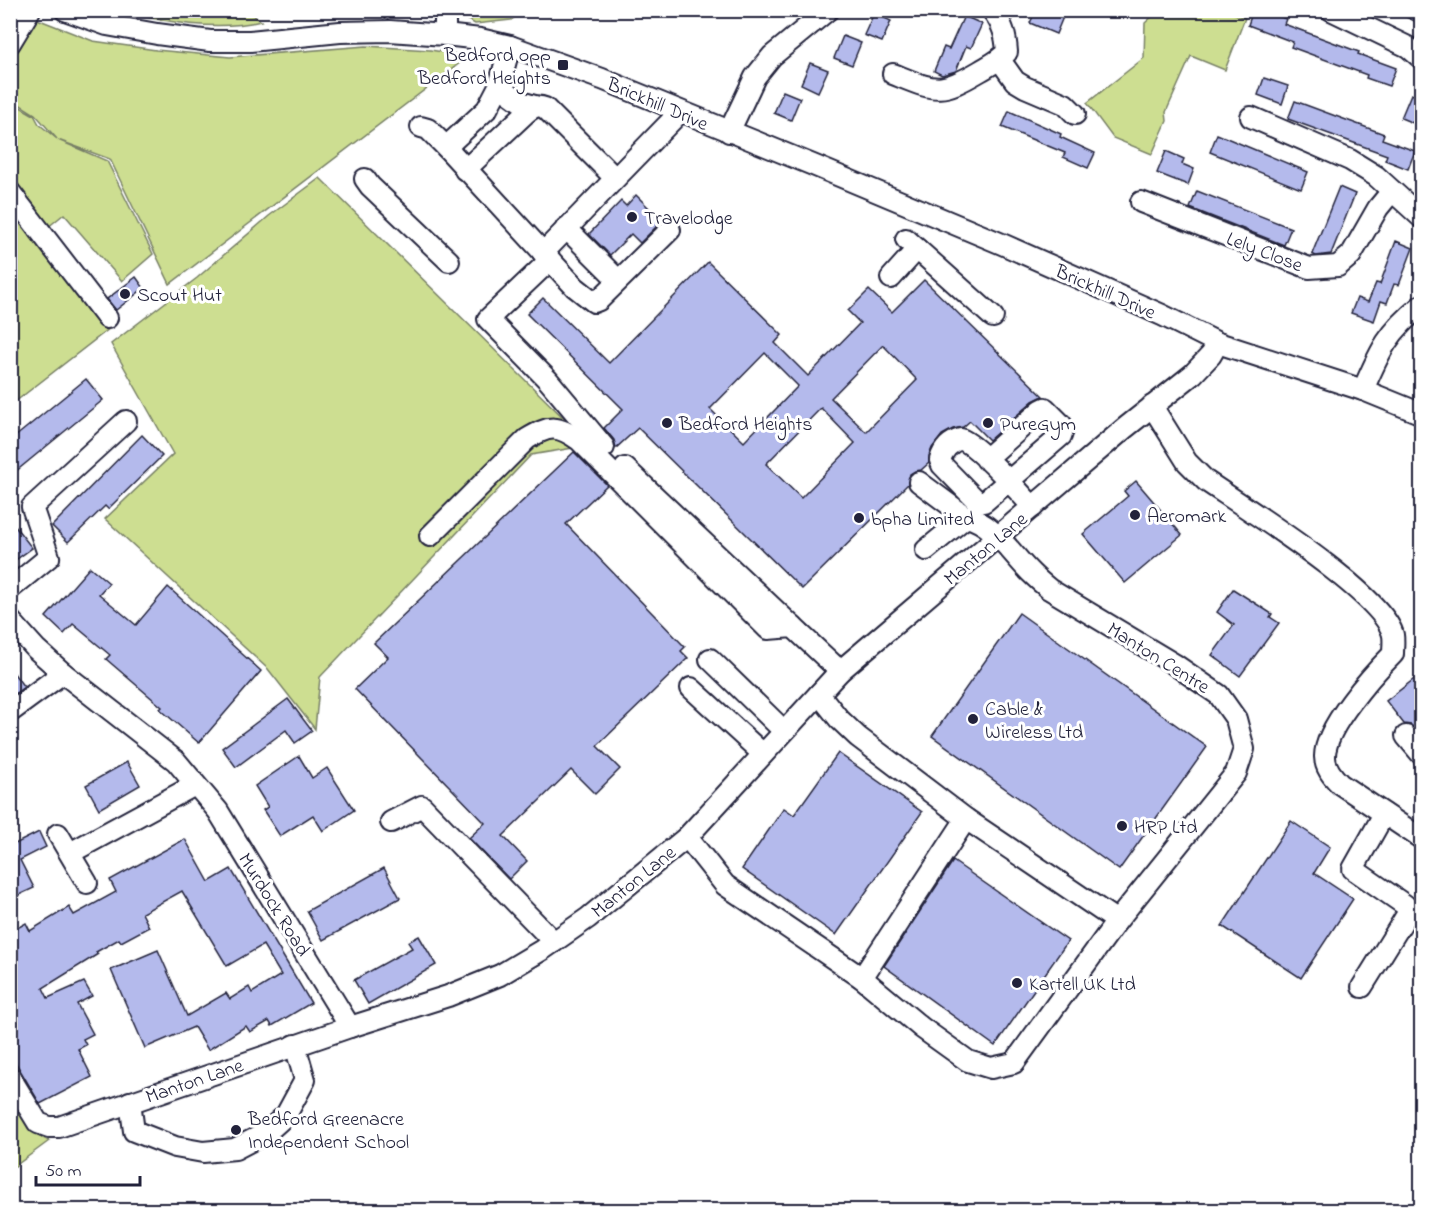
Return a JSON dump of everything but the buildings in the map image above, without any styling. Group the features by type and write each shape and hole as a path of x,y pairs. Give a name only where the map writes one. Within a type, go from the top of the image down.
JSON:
{"street":[{"path":"10,43 30,10"},
{"name":"Brickhill Drive","path":"65,10 107,25 210,41 249,41 340,32 390,30 445,34 510,46 602,79 1002,244 1162,315 1218,343"},
{"path":"445,10 445,34"},
{"path":"893,74 925,86 941,89 966,79 1000,60 1007,52 1006,35 993,10"},
{"path":"1331,10 1408,47 1422,59"},
{"path":"729,132 755,77 772,56 819,13"},
{"path":"446,147 487,109 500,86 510,46"},
{"path":"1000,60 1015,81 1065,104 1075,114"},
{"path":"500,86 521,102 545,108 615,178"},
{"path":"465,170 535,106"},
{"path":"680,112 566,228 546,256 488,319 548,380 587,429 620,463 840,671"},
{"path":"1251,117 1350,160 1376,176 1422,218"},
{"path":"421,127 428,129 446,147 465,170 589,300 594,302 599,300 670,230"},
{"path":"365,178 370,186 449,261"},
{"name":"Lely Close","path":"1142,202 1309,268 1323,268 1338,266 1351,255 1378,208 1392,191"},
{"path":"10,192 107,318"},
{"path":"566,228 618,280"},
{"path":"891,278 912,244 993,316"},
{"path":"1363,390 1392,332 1422,305"},
{"path":"1218,343 1363,390 1422,414"},
{"name":"Manton Lane","path":"10,1077 38,1123 49,1127 59,1127 350,1027 448,996 500,975 588,918 687,837 840,671 1152,406 1193,374 1211,355 1218,343"},
{"path":"1152,406 1187,462 1206,481 1350,582 1374,606 1385,621 1393,634 1393,654 1370,677 1335,728 1327,742 1324,758 1331,774 1340,784 1422,839"},
{"path":"986,459 1041,410 1045,408 1049,411 1063,430 1061,436 1009,482 984,502 978,502 942,465 940,460 942,452 961,439 986,459 1009,482 1033,507"},
{"path":"10,589 49,557 32,507 126,422"},
{"path":"430,536 527,439 544,429 562,429 579,440 768,630 793,627"},
{"name":"Manton Centre","path":"687,837 725,885 862,978 922,1028 968,1061 991,1068 1014,1063 1118,921 1236,773 1244,749 1236,719 1219,694 1174,664 1049,589 1031,574 998,537 977,520 966,517 919,482"},
{"path":"926,550 966,517"},
{"name":"Murdock Road","path":"10,620 36,649 63,673 176,762 218,811 350,1027"},
{"path":"710,659 784,732"},
{"path":"10,712 63,673"},
{"path":"691,688 763,754"},
{"path":"819,694 839,719 858,737 966,819 1118,921"},
{"path":"1406,736 1422,755"},
{"path":"70,853 195,785"},
{"path":"391,822 422,806 554,942"},
{"path":"1362,987 1408,913 1405,905 1353,869 1384,814"},
{"path":"862,978 966,819"},
{"path":"58,834 87,883"},
{"path":"130,1102 134,1131 151,1139 175,1147 203,1152 235,1149 266,1133 286,1114 305,1080 296,1046"}],"green space":[{"path":"116,11 247,11 261,21 225,25 188,24"},
{"path":"461,11 523,11 511,20 475,24 466,19"},
{"path":"1158,11 1228,11 1245,18 1225,70 1191,56 1166,112 1167,121 1152,154 1113,138 1087,103 1144,58 1145,23"},
{"path":"32,17 93,41 230,57 366,46 430,50 469,56 170,284 110,159 58,140 107,161 153,254 122,281 64,214 47,228 11,177 10,101 34,115 39,124 57,139 35,114 11,99 11,54"},
{"path":"320,178 583,437 573,448 531,455 320,677 315,729 268,669 105,519 173,454 111,344 197,278 269,216"},
{"path":"11,203 110,328 11,405"},
{"path":"10,1093 29,1127 49,1141 11,1169"}],"place":[{"name":"Bedford opp Bedford Heights","path":"563,65"},
{"name":"Travelodge","path":"632,217"},
{"name":"Scout Hut","path":"125,294"},
{"name":"Bedford Heights","path":"667,423"},
{"name":"PureGym","path":"988,423"},
{"name":"Aeromark","path":"1135,515"},
{"name":"bpha Limited","path":"859,518"},
{"name":"Cable & Wireless Ltd","path":"973,719"},
{"name":"HRP Ltd","path":"1122,826"},
{"name":"Kartell UK Ltd","path":"1017,983"},
{"name":"Bedford Greenacre Independent School","path":"236,1130"}]}
